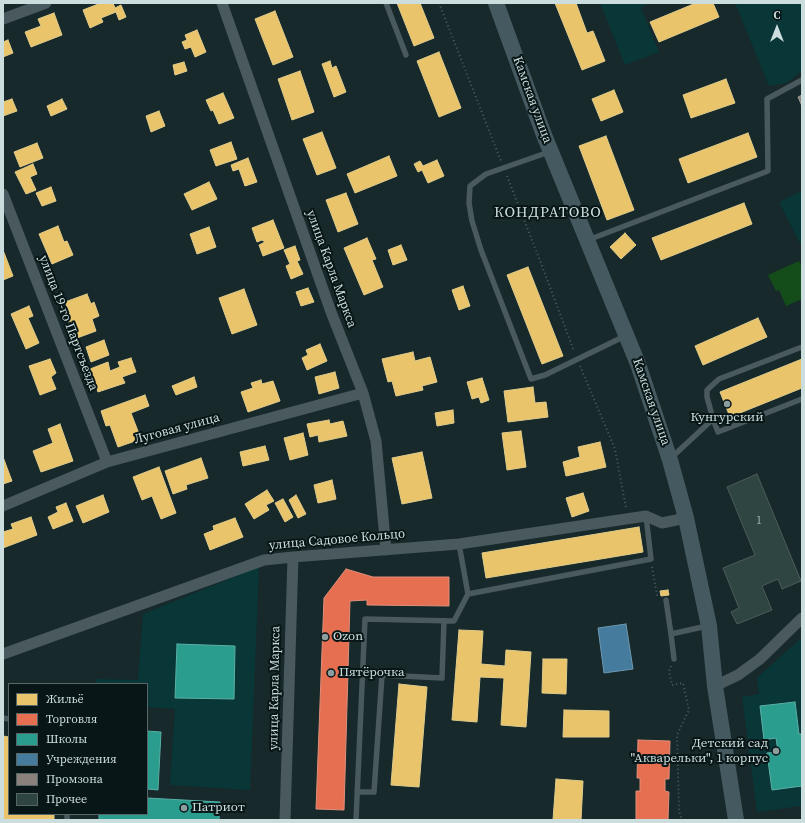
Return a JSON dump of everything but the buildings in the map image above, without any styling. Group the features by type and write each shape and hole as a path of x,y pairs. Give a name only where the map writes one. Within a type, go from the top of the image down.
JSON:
{"street":[{"path":"3,19 46,3"},
{"name":"улица Карла Маркса","path":"222,3 331,312 363,392 376,441 386,550"},
{"name":"Камская улица","path":"496,3 541,127 638,364 670,460 686,518 709,626 715,686 736,820"},
{"name":"улица 19-го Партсъезда","path":"3,194 107,462"},
{"name":"Луговая улица","path":"3,506 107,462 363,392"},
{"name":"улица Садовое Кольцо","path":"3,654 264,560 292,556 458,544 646,516 662,523 686,518"},
{"name":"улица Карла Маркса","path":"286,820 292,556"},
{"path":"715,686 738,675 760,659 802,618"}],"lane":[{"path":"386,3 406,55"},
{"path":"588,240 768,171 767,99 802,80"},
{"path":"551,151 486,174 470,186 469,203 472,221 481,250 531,379 545,375 627,336"},
{"path":"802,347 719,379 707,390 707,397 718,432 802,399"},
{"path":"670,460 713,419"},
{"path":"468,594 651,559 646,516"},
{"path":"356,820 365,619 454,621 468,594 458,544"},
{"path":"666,600 674,659"},
{"path":"358,792 374,792 382,675 442,678 444,621"},
{"path":"671,634 709,626"}],"path":[{"path":"439,3 577,359 614,449 628,519"},
{"path":"651,559 657,595 666,600"},
{"path":"669,671 672,685 683,683 688,710 677,735 679,811 682,820"}],"shaded area":[{"path":"600,3 649,3 641,8 659,52 625,65"},
{"path":"735,3 802,3 802,71 786,83 769,86"},
{"path":"802,191 802,247 779,202"},
{"path":"259,567 250,790 170,785 175,709 148,707 148,683 96,683 96,679 138,680 143,614"},
{"name":"Детский сад \"Акварельки\", 1 корпус","path":"802,637 802,811 801,806 757,812 742,697 759,694 757,678"}],"green space":[{"path":"799,261 802,267 802,299 786,306 779,290 776,291 768,275"}],"place":[{"name":"Кунгурский","path":"727,404"},
{"name":"Ozon","path":"325,637"},
{"name":"Пятёрочка","path":"331,673"},
{"name":"Детский сад \"Акварельки\", 1 корпус","path":"776,751"},
{"name":"Патриот","path":"184,808"}],"district":[{"name":"КОНДРАТОВО","path":"548,213"}]}
